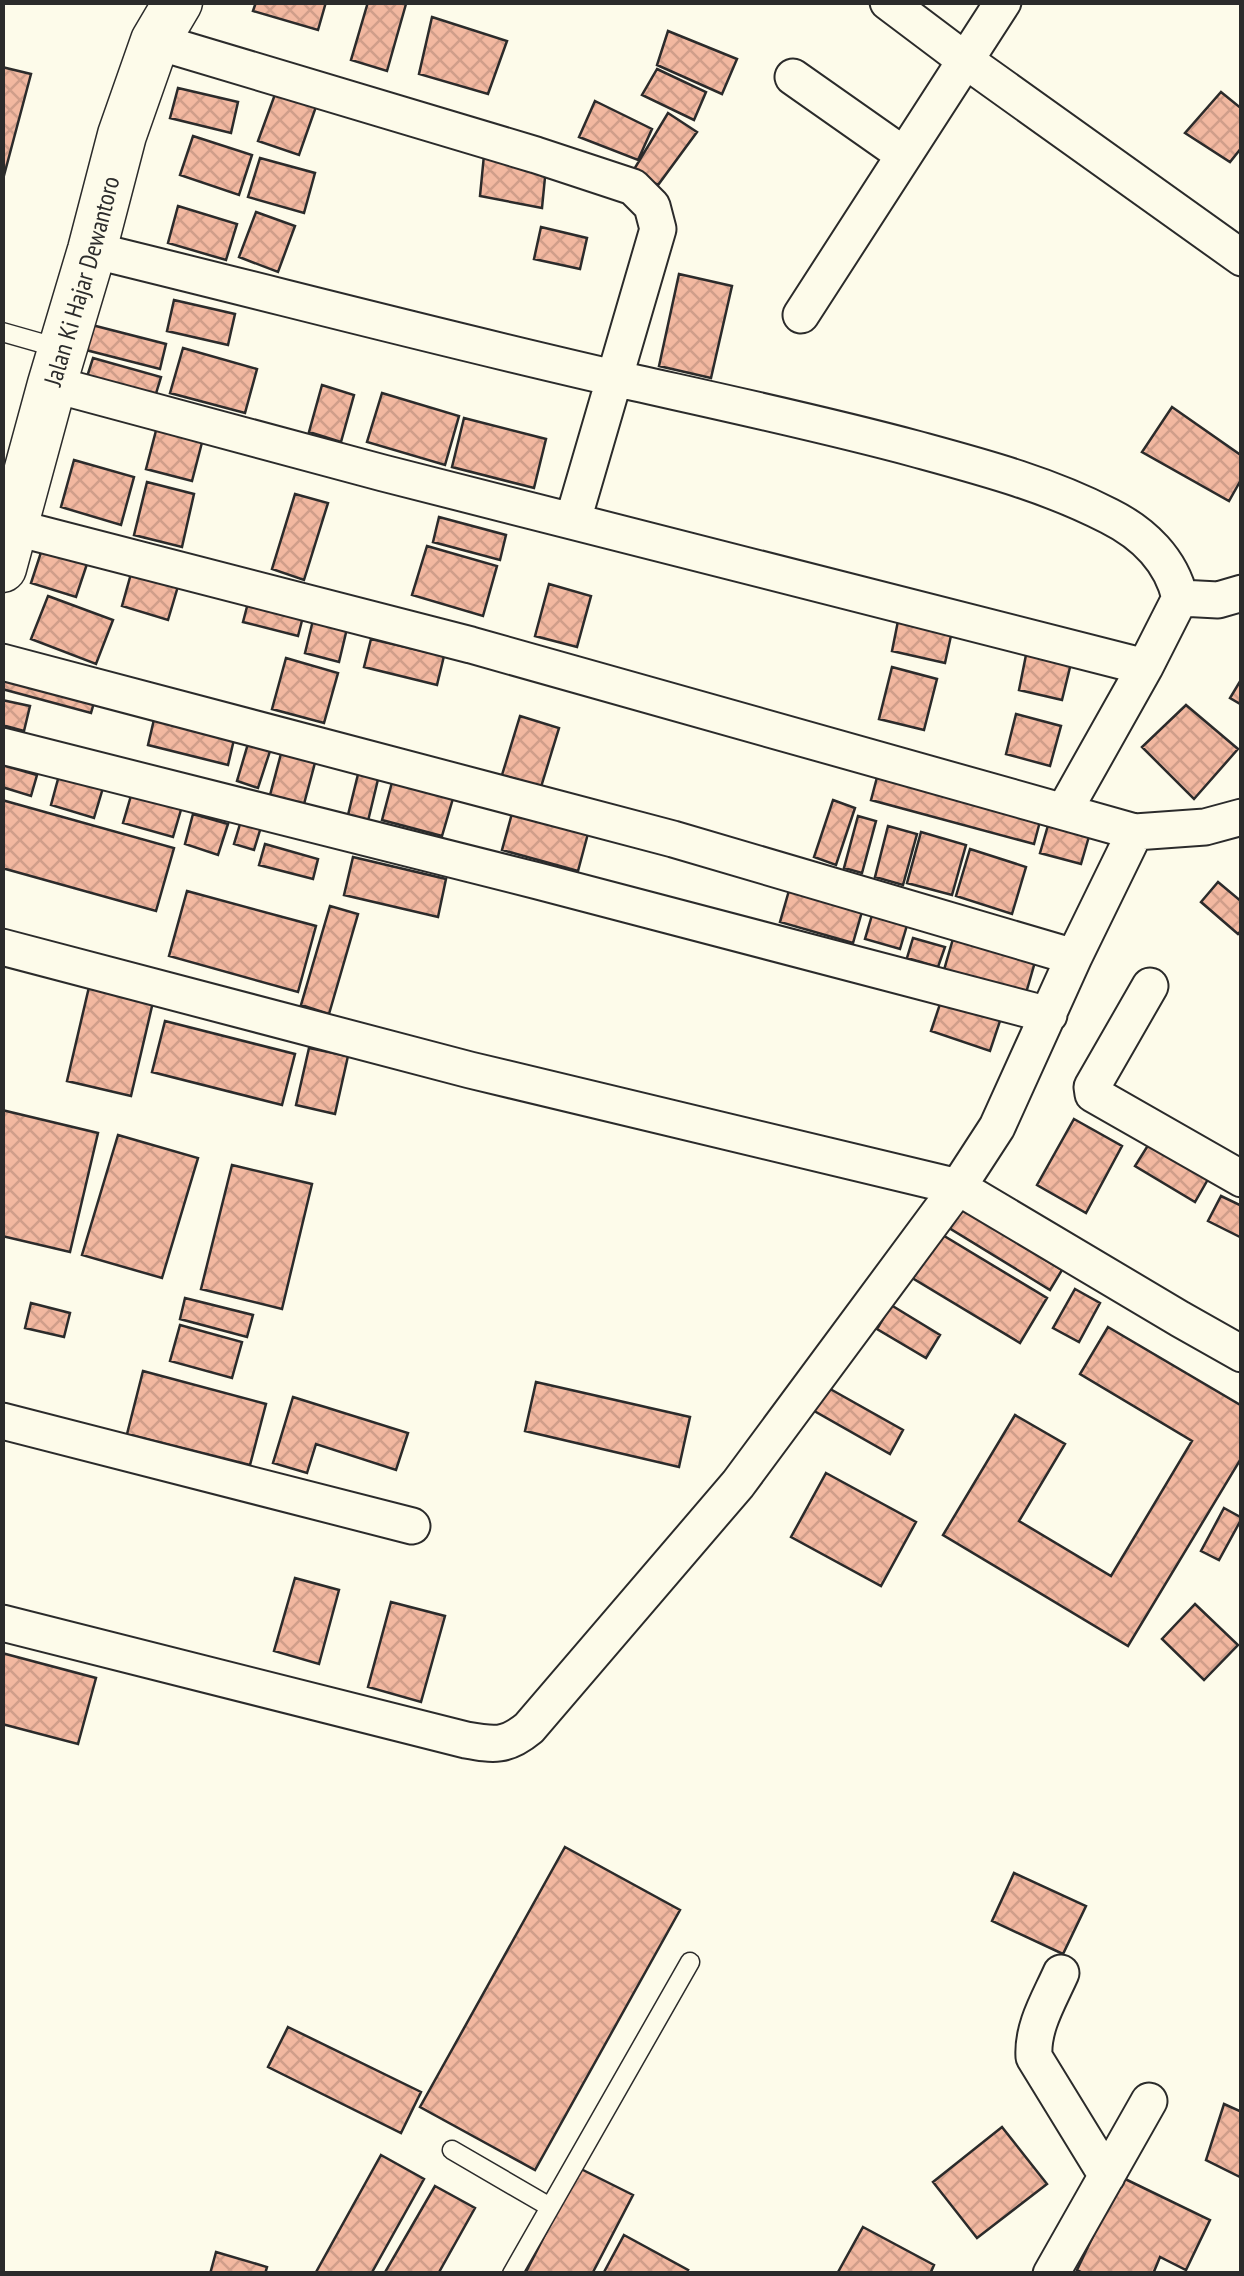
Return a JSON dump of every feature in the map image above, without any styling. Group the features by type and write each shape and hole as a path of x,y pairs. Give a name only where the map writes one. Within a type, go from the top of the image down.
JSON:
{"street":[{"path":"888,2 1242,258"},
{"path":"801,316 1003,2"},
{"path":"166,22 633,187 652,206 658,229 573,520"},
{"name":"Jalan Ki Hajar Dewantoro","path":"8,548 122,136 166,22"},
{"path":"793,78 904,155"},
{"path":"92,250 614,378 872,436 970,462 1112,517 1141,536 1164,559 1176,578 1180,598 1064,811"},
{"path":"57,366 382,473 1145,667"},
{"path":"8,548 471,646 1134,832 1205,827 1242,817"},
{"path":"1180,598 1218,600 1242,593"},
{"path":"2,662 673,839 1074,957"},
{"path":"2,746 1048,1015"},
{"path":"2,1623 466,1740 512,1742 529,1728 738,1484 958,1187 997,1127 1134,832"},
{"path":"2,947 470,1070 958,1187 1242,1354"},
{"path":"1150,986 1092,1087 1093,1094 1242,1179"},
{"path":"2,1421 412,1526"},
{"path":"1061,1972 1033,2042 1034,2057 1107,2176"},
{"path":"1051,2274 1148,2102"}],"lane":[{"path":"2,332 57,366"},
{"path":"512,2274 690,1962"},
{"path":"452,2150 550,2207"}],"building":[{"path":"256,2 326,2 318,30 253,11"},
{"path":"368,2 406,4 387,71 351,60"},
{"path":"432,17 507,41 488,94 419,74"},
{"path":"668,31 737,59 722,94 657,65"},
{"path":"2,67 31,74 2,183"},
{"path":"657,69 706,92 694,120 642,95"},
{"path":"278,86 318,101 299,155 258,141"},
{"path":"178,88 238,102 231,133 170,118"},
{"path":"1221,92 1242,109 1242,147 1230,162 1185,133"},
{"path":"595,101 652,129 638,160 579,137"},
{"path":"668,113 697,132 658,185 633,171"},
{"path":"193,136 252,155 239,195 180,175"},
{"path":"484,155 546,167 542,208 480,196"},
{"path":"260,158 315,173 304,213 248,197"},
{"path":"178,206 237,224 226,260 168,243"},
{"path":"256,212 295,226 278,272 239,257"},
{"path":"541,227 587,238 580,269 534,259"},
{"path":"679,274 732,286 711,378 659,366"},
{"path":"174,300 235,314 228,345 167,331"},
{"path":"88,324 166,344 160,369 82,349"},
{"path":"183,348 257,369 245,413 170,393"},
{"path":"93,358 161,377 154,400 86,380"},
{"path":"322,385 354,395 341,442 309,432"},
{"path":"382,393 459,416 445,465 367,442"},
{"path":"1172,407 1242,456 1242,478 1229,501 1142,452"},
{"path":"464,418 546,439 534,488 452,467"},
{"path":"159,419 205,431 192,481 146,469"},
{"path":"74,460 134,477 121,525 61,507"},
{"path":"147,482 194,494 182,547 134,535"},
{"path":"295,494 328,503 304,580 272,569"},
{"path":"439,517 506,535 500,560 433,542"},
{"path":"45,540 90,555 76,597 31,583"},
{"path":"427,546 497,566 483,616 412,595"},
{"path":"134,563 181,576 168,620 122,606"},
{"path":"549,584 591,596 577,647 535,636"},
{"path":"48,596 113,620 96,664 31,639"},
{"path":"249,599 304,613 298,636 243,622"},
{"path":"316,608 350,616 339,662 305,653"},
{"path":"900,611 954,622 945,663 892,651"},
{"path":"371,639 444,656 437,685 364,667"},
{"path":"1028,645 1073,655 1062,700 1019,690"},
{"path":"286,658 338,673 324,723 272,709"},
{"path":"2,666 97,692 91,713 2,689"},
{"path":"892,667 937,679 924,730 879,719"},
{"path":"1242,678 1242,705 1230,698"},
{"path":"2,700 30,706 24,731 2,725"},
{"path":"1186,705 1238,749 1194,799 1142,747"},
{"path":"156,711 236,731 228,765 148,745"},
{"path":"1016,714 1061,726 1050,766 1006,754"},
{"path":"520,716 559,728 541,787 502,775"},
{"path":"250,737 272,745 258,788 237,781"},
{"path":"282,750 316,759 304,804 270,795"},
{"path":"361,762 381,767 368,821 348,815"},
{"path":"2,765 37,775 31,796 2,787"},
{"path":"880,766 1043,810 1034,844 871,800"},
{"path":"61,768 105,781 94,818 51,805"},
{"path":"395,771 456,788 442,836 382,820"},
{"path":"135,782 185,796 173,837 123,823"},
{"path":"2,800 174,848 156,911 2,868"},
{"path":"833,800 855,808 836,865 814,857"},
{"path":"514,806 590,826 578,871 502,850"},
{"path":"244,811 264,817 254,850 234,844"},
{"path":"193,814 228,824 218,855 185,844"},
{"path":"1051,815 1092,826 1081,864 1040,853"},
{"path":"858,816 876,821 862,873 844,868"},
{"path":"888,826 917,834 903,885 875,877"},
{"path":"921,832 966,845 952,895 907,883"},
{"path":"265,844 318,859 313,879 259,865"},
{"path":"970,849 1026,867 1012,914 956,896"},
{"path":"353,857 446,879 438,917 344,895"},
{"path":"792,880 865,901 853,943 780,922"},
{"path":"1218,882 1242,902 1242,930 1238,934 1201,902"},
{"path":"187,891 316,926 298,992 169,956"},
{"path":"875,905 910,915 900,949 865,939"},
{"path":"330,906 358,914 329,1014 301,1005"},
{"path":"955,932 1037,955 1026,993 944,970"},
{"path":"913,938 945,947 938,967 907,958"},
{"path":"89,987 153,1002 131,1096 67,1081"},
{"path":"943,995 1002,1015 990,1051 931,1031"},
{"path":"165,1021 295,1054 282,1105 152,1072"},
{"path":"309,1048 348,1056 335,1114 296,1105"},
{"path":"2,1110 98,1133 70,1252 2,1236"},
{"path":"1074,1119 1122,1146 1086,1213 1037,1185"},
{"path":"118,1135 198,1158 162,1278 82,1255"},
{"path":"1152,1139 1211,1174 1195,1202 1135,1166"},
{"path":"232,1165 312,1184 282,1309 201,1289"},
{"path":"1221,1196 1242,1206 1242,1238 1208,1221"},
{"path":"953,1203 1062,1270 1050,1290 941,1223"},
{"path":"931,1228 1047,1298 1020,1343 904,1273"},
{"path":"1075,1289 1100,1303 1079,1342 1053,1328"},
{"path":"185,1298 253,1315 247,1337 180,1319"},
{"path":"31,1303 70,1313 64,1337 25,1328"},
{"path":"891,1305 940,1335 926,1358 877,1329"},
{"path":"180,1325 242,1342 232,1378 170,1361"},
{"path":"1108,1327 1242,1406 1242,1457 1128,1646 943,1535 1015,1415 1065,1444 1019,1521 1111,1576 1192,1441 1080,1374"},
{"path":"143,1371 266,1404 250,1465 127,1434"},
{"path":"816,1381 903,1430 890,1454 802,1404"},
{"path":"536,1382 690,1417 679,1467 525,1431"},
{"path":"293,1397 408,1433 396,1470 316,1444 307,1473 273,1463"},
{"path":"826,1473 916,1522 881,1586 791,1537"},
{"path":"1224,1508 1242,1518 1219,1560 1201,1551"},
{"path":"295,1578 339,1590 319,1664 274,1651"},
{"path":"391,1602 445,1616 421,1702 368,1687"},
{"path":"1195,1604 1238,1645 1204,1680 1162,1639"},
{"path":"2,1653 96,1678 78,1744 2,1724"},
{"path":"565,1847 680,1910 535,2170 420,2107"},
{"path":"1014,1873 1086,1906 1063,1954 992,1921"},
{"path":"288,2027 421,2092 401,2133 268,2067"},
{"path":"1224,2104 1242,2112 1240,2177 1206,2160"},
{"path":"1002,2127 1047,2184 977,2238 933,2182"},
{"path":"381,2155 424,2179 371,2274 315,2274"},
{"path":"579,2168 633,2195 592,2274 525,2274"},
{"path":"1121,2177 1210,2220 1186,2270 1160,2257 1153,2274 1085,2274 1077,2270"},
{"path":"435,2186 475,2208 438,2274 384,2274"},
{"path":"863,2227 934,2265 930,2274 837,2274"},
{"path":"624,2235 688,2270 685,2274 603,2274"},
{"path":"216,2252 267,2267 265,2274 210,2274"}]}
